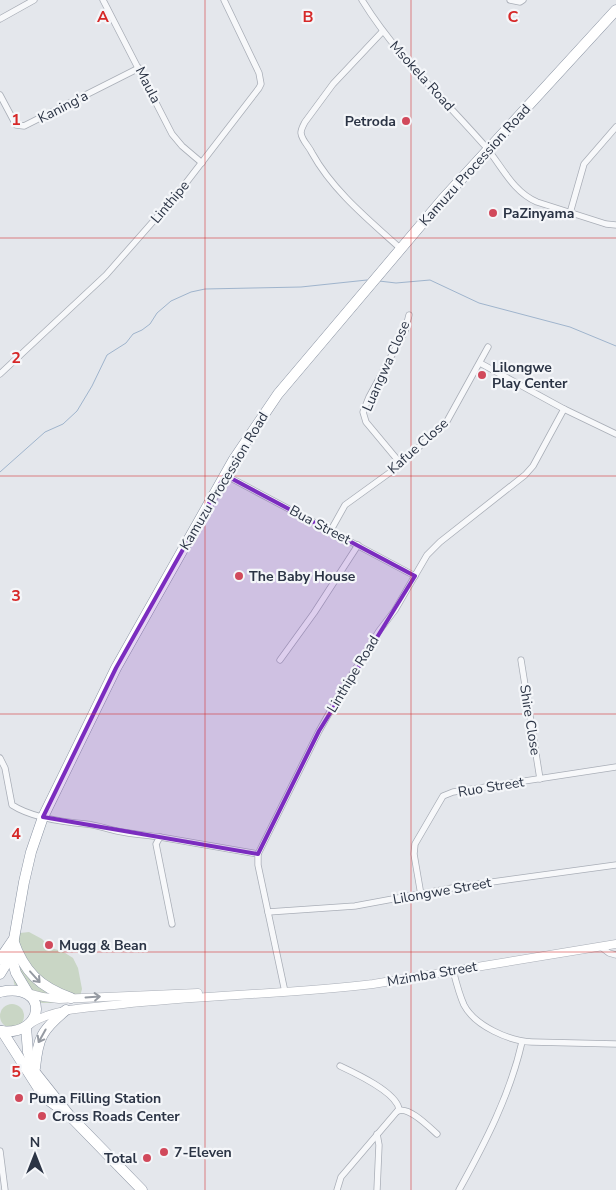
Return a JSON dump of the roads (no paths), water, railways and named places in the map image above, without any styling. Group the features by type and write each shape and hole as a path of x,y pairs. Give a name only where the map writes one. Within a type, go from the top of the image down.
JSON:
{"highway":[{"name":"Kamuzu Procession Road","path":"11,956 31,852 43,817 116,668 248,436 278,394 442,200 616,10"},
{"path":"0,959 13,940 25,965 36,981 55,993 71,998"},
{"path":"0,974 11,956"},
{"path":"11,956 16,973 28,993 34,999 37,1008 28,1025 28,1052 34,1071 69,1115 142,1190"},
{"path":"0,992 13,990 28,993"},
{"path":"34,1071 37,1045 42,1034 66,1010"},
{"path":"28,1025 17,1030 1,1032 44,1096 69,1115"}],"main road":[{"name":"Mzimba Street","path":"247,994 372,984 616,944"},
{"path":"28,993 50,998 188,993 247,994"},
{"path":"28,1025 47,1014 66,1010 150,1001 247,994"}],"street":[{"path":"0,19 34,0"},
{"name":"Maula","path":"103,0 177,141 202,163"},
{"name":"Linthipe","path":"0,374 106,275 168,205 261,84 259,73 224,0"},
{"name":"Msokela Road","path":"362,0 382,32 488,149 516,187 527,197 536,202 570,213 606,224 616,225"},
{"path":"510,0 520,2 523,0"},
{"path":"382,32 333,84 305,122 301,134 318,163 338,189 359,212 401,249"},
{"name":"Kaning'a","path":"0,95 16,125 24,126 139,68"},
{"path":"570,213 584,164 616,127"},
{"name":"Luangwa Close","path":"401,464 366,422 364,412 369,397 405,331 409,315"},
{"name":"Kafue Close","path":"330,530 345,505 401,464 446,423 488,347"},
{"path":"480,363 564,409 616,434"},
{"name":"Linthipe Road","path":"258,854 319,731 354,671 379,631 395,610 427,555 525,475 533,466 564,409"},
{"name":"Bua Street","path":"225,476 415,576"},
{"path":"280,660 314,613 358,545"},
{"name":"Shire Close","path":"521,660 540,779"},
{"path":"0,758 5,768 12,805 18,809 43,817 258,854 258,865 285,992"},
{"name":"Ruo Street","path":"421,894 414,848 417,839 444,796 453,792 616,767"},
{"path":"158,838 156,844 172,924"},
{"name":"Lilongwe Street","path":"268,912 355,906 463,886 616,865"},
{"path":"600,947 609,954 616,955"},
{"path":"453,970 461,998 470,1014 488,1027 522,1042 616,1044"},
{"path":"458,1190 488,1136 509,1090 522,1042"},
{"path":"337,1190 340,1178 398,1111 399,1107 396,1102 370,1080 340,1066"},
{"path":"398,1111 406,1111 418,1118 437,1134"},
{"path":"377,1134 380,1145 377,1190"},
{"path":"0,1151 5,1190"}],"waterway":[{"path":"0,472 45,432 63,424 77,411 107,355 126,343 133,334 150,324 157,313 171,301 191,292 205,289 301,287 367,280"},
{"path":"379,281 396,283 430,280 479,303 570,327 616,346"}],"place":[{"name":"Petroda","path":"406,121"},
{"name":"PaZinyama","path":"493,213"},
{"name":"Lilongwe Play Center","path":"482,375"},
{"name":"The Baby House","path":"239,576"},
{"name":"Mugg & Bean","path":"49,945"},
{"name":"Puma Filling Station","path":"19,1098"},
{"name":"Cross Roads Center","path":"42,1116"},
{"name":"7-Eleven","path":"164,1152"},
{"name":"Total","path":"147,1158"}]}
